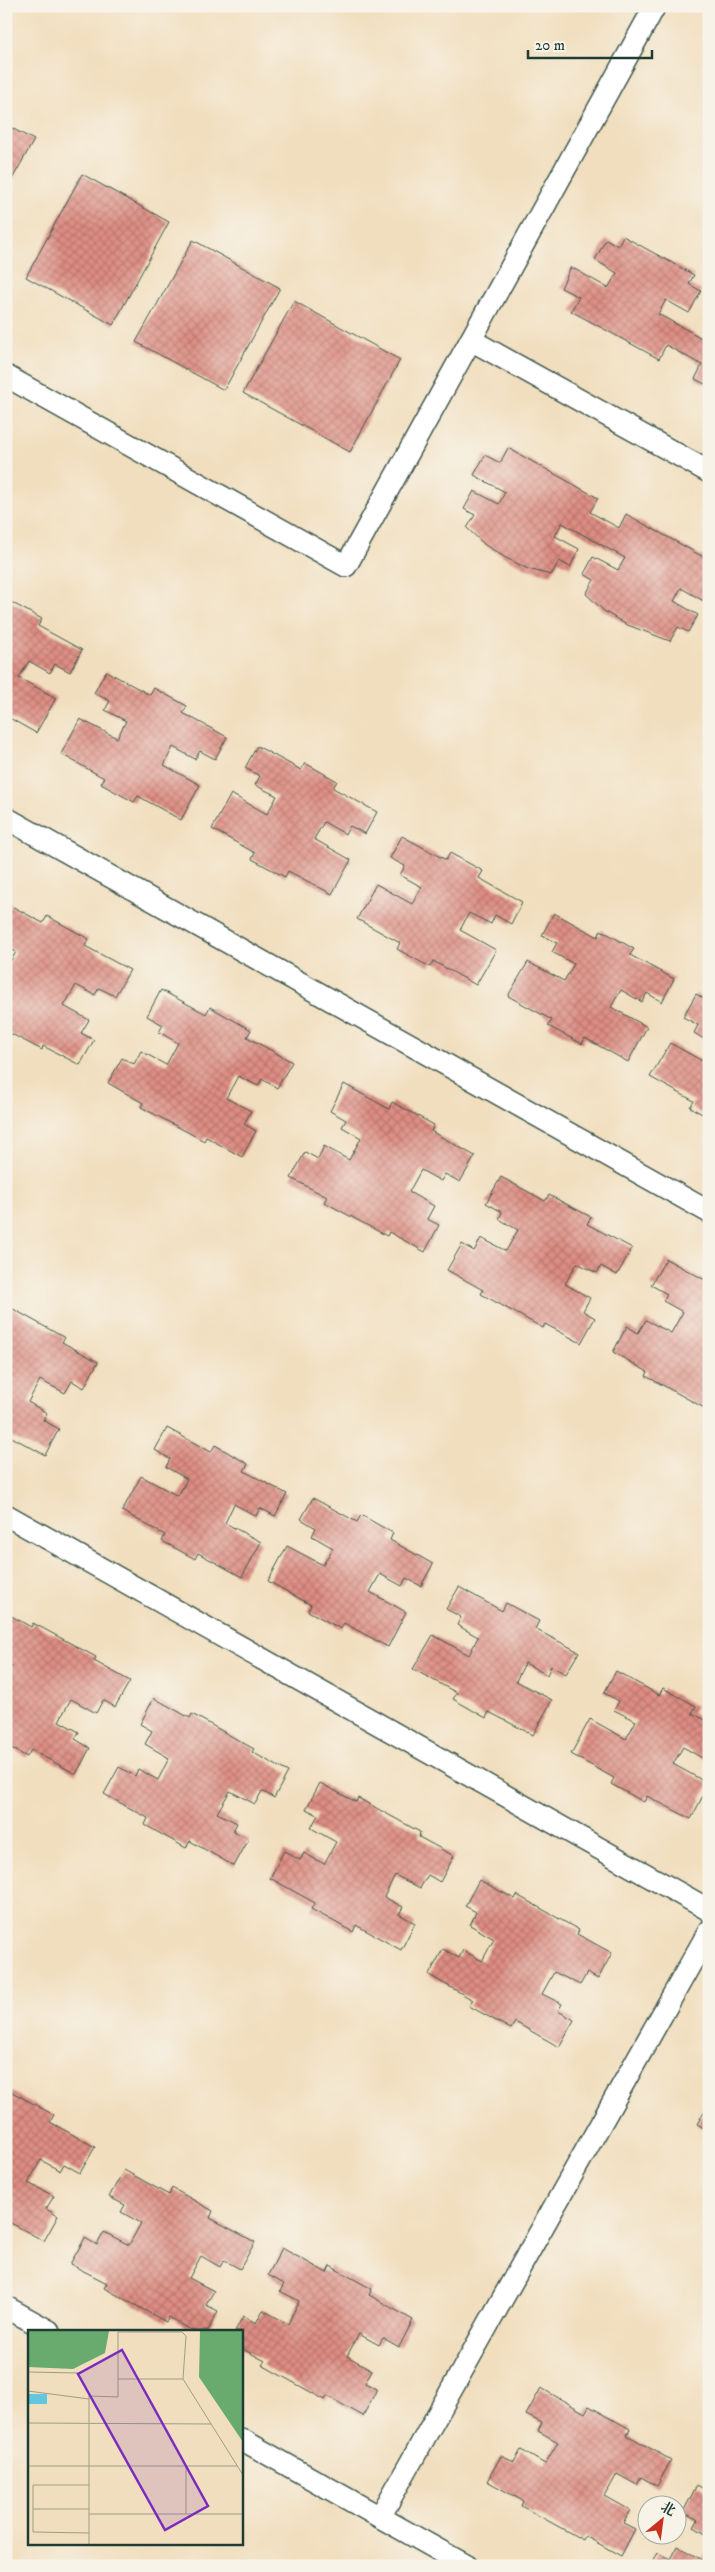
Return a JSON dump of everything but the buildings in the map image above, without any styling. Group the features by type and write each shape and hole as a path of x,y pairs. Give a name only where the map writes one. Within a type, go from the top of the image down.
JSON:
{"lane":[{"path":"6,376 346,566 655,6"},
{"path":"471,340 709,472"},
{"path":"6,818 709,1212"},
{"path":"6,1515 709,1910"},
{"path":"380,2517 709,1931"},
{"path":"6,2307 47,2330"},
{"path":"242,2440 467,2566"}]}
